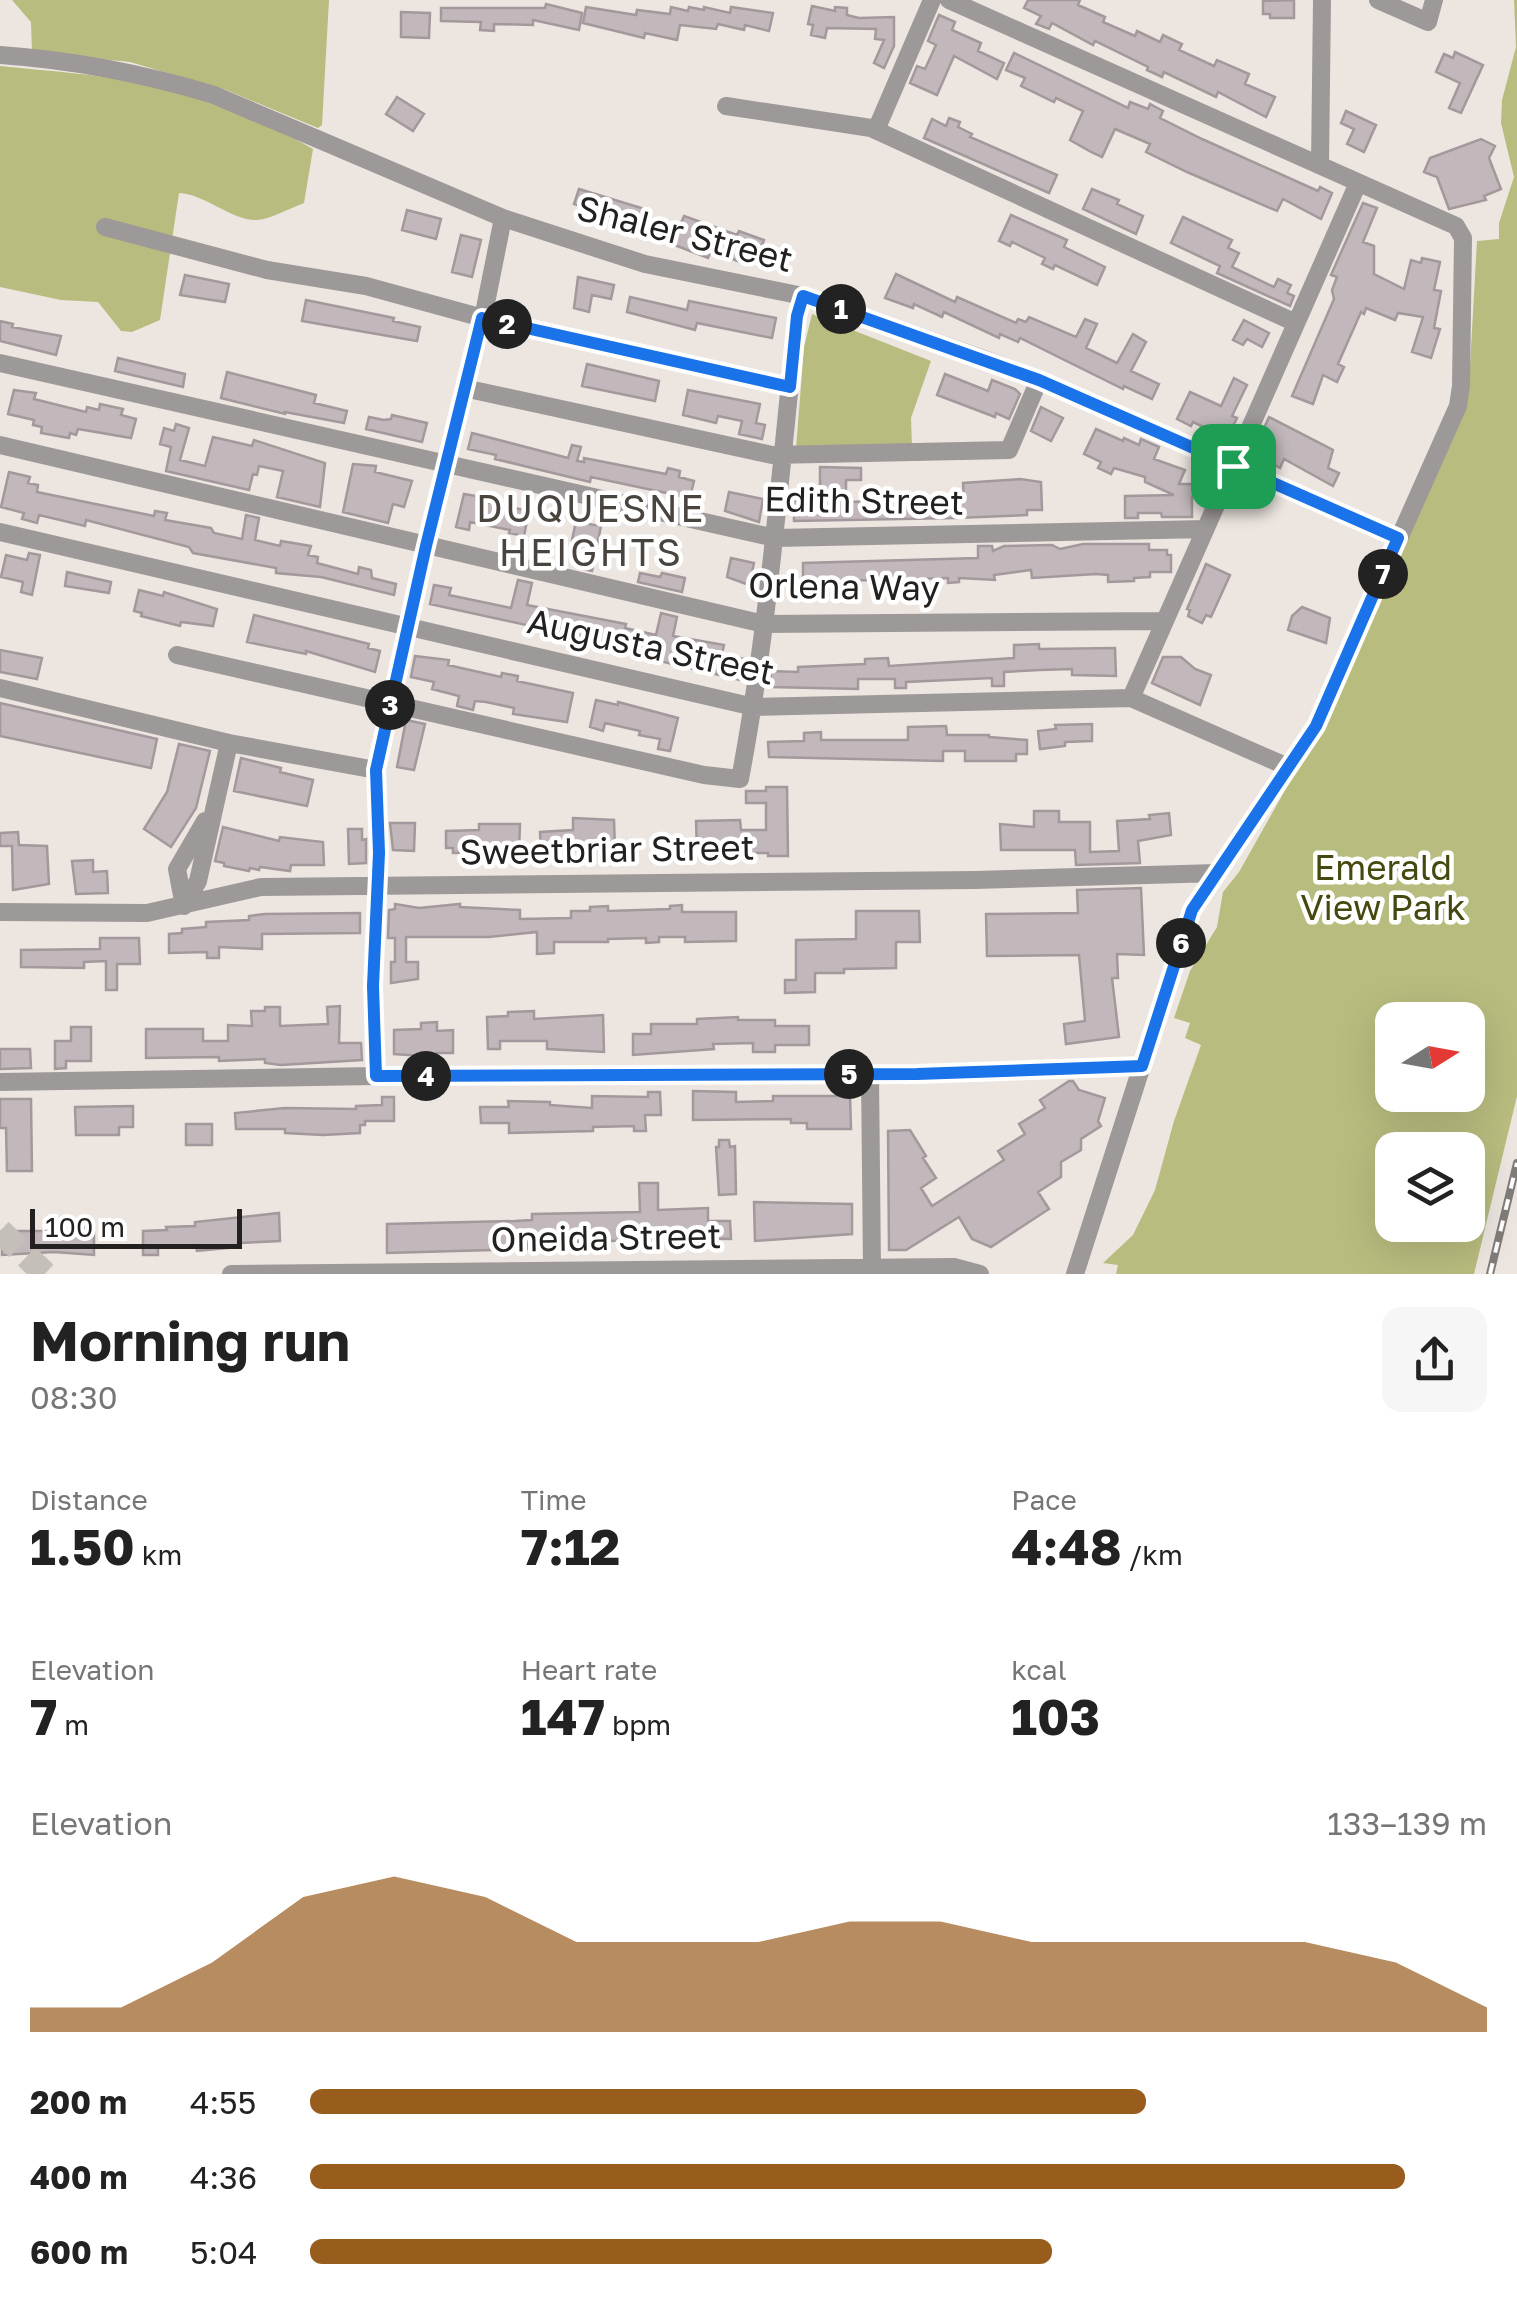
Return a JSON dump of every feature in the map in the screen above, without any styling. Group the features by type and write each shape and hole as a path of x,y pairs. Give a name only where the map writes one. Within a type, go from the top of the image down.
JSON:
{"street":[{"path":"876,130 932,0"},
{"path":"949,0 1456,226 1463,238 1458,406 1316,726 1192,910 1075,1274"},
{"path":"1320,165 1322,0"},
{"path":"1378,0 1428,22 1434,0"},
{"name":"Shaler Street","path":"0,54 125,72 214,95 503,218 645,264 803,296 1039,380 1398,538"},
{"path":"726,106 876,130 1296,324"},
{"path":"1131,698 1358,183"},
{"path":"376,1076 376,770 503,218"},
{"path":"105,228 267,270 366,286 482,318 790,387"},
{"path":"177,655 704,775 740,779 754,706 797,316 803,296"},
{"name":"Edith Street","path":"0,363 775,538 1205,529"},
{"path":"464,388 784,456 1009,450 1039,380"},
{"name":"Orlena Way","path":"0,445 764,624 1165,620"},
{"name":"Augusta Street","path":"0,532 754,706 1131,698 1288,767"},
{"path":"0,688 229,743 376,770"},
{"path":"184,906 198,881 229,743"},
{"name":"Sweetbriar Street","path":"0,912 148,913 261,887 975,880 1217,872"},
{"path":"0,1082 870,1075 1142,1066"},
{"path":"870,1075 872,1269"},
{"name":"Oneida Street","path":"232,1274 954,1266 980,1274"}],"green space":[{"path":"12,0 329,0 322,125 318,128 226,90 130,62 32,52 31,22"},
{"name":"Emerald View Park","path":"1517,0 1517,1096 1485,1228 1485,1132 1375,1132 1375,1242 1482,1242 1474,1274 1116,1274 1118,1265 1103,1263 1133,1235 1155,1190 1201,1045 1185,1038 1190,1023 1174,1018 1190,971 1217,927 1223,892 1239,872 1328,714 1469,384 1477,241 1499,239 1499,223 1514,177 1501,123 1502,100 1516,47"},
{"path":"0,66 150,85 198,98 297,140 313,149 304,203 257,220 179,193 160,320 132,332 121,331 98,302 61,300 0,287"},
{"path":"812,314 931,361 911,418 912,447 796,449 804,347"}],"building":[{"path":"1028,0 1080,0 1078,5 1105,17 1103,22 1160,42 1163,35 1182,44 1179,50 1214,66 1217,60 1249,74 1245,84 1275,97 1266,117 1218,92 1216,97 1164,72 1162,77 1095,41 1093,45 1052,23 1049,29 1036,24 1041,16 1024,8"},
{"path":"1294,0 1294,18 1270,18 1270,14 1263,14 1263,1"},
{"path":"546,4 582,13 579,30 533,20 533,25 494,24 494,31 480,30 481,22 441,21 441,8 545,8"},
{"path":"812,6 835,11 835,7 847,8 847,15 859,18 894,17 894,46 884,68 874,63 884,40 875,39 876,29 827,28 825,38 811,35 813,25 808,24"},
{"path":"586,7 636,15 637,10 670,14 671,7 688,11 689,7 704,7 730,13 731,7 773,13 769,31 745,25 744,30 718,24 716,29 680,25 677,40 645,33 644,38 583,23"},
{"path":"401,12 430,13 429,38 401,37"},
{"path":"939,15 955,22 952,30 981,43 978,51 1004,63 997,79 954,56 937,95 910,83 917,66 925,69 936,45 928,41"},
{"path":"1455,52 1483,65 1461,113 1449,108 1460,83 1436,72 1444,54 1453,58"},
{"path":"1014,53 1128,108 1130,102 1148,109 1150,104 1163,111 1160,118 1202,139 1318,191 1320,187 1332,193 1321,219 1283,199 1277,211 1187,172 1146,152 1150,144 1115,129 1102,157 1091,152 1070,140 1083,111 1021,86 1025,78 1006,70"},
{"path":"397,97 424,114 413,131 386,114"},
{"path":"1346,111 1376,125 1364,152 1347,144 1354,129 1341,123"},
{"path":"949,118 960,122 958,127 972,134 970,137 1057,175 1049,193 924,138 932,119 946,126"},
{"path":"1481,139 1495,146 1489,158 1501,189 1484,196 1486,200 1449,209 1437,177 1424,172 1430,158"},
{"path":"579,189 648,210 642,226 574,204"},
{"path":"1092,189 1143,216 1136,234 1083,209"},
{"path":"1363,203 1377,208 1363,242 1374,246 1374,274 1404,289 1411,260 1440,262 1434,290 1441,291 1434,328 1440,329 1431,358 1412,352 1423,317 1398,313 1395,320 1366,308 1338,364 1344,367 1337,382 1323,375 1313,404 1292,396 1334,299 1332,290 1337,277 1331,275"},
{"path":"407,210 441,219 436,239 402,230"},
{"path":"1011,215 1067,240 1064,247 1105,267 1097,285 1055,265 1053,269 1042,264 1045,258 1012,242 1010,246 999,241"},
{"path":"684,216 764,240 758,255 752,253 747,265 711,250 708,258 672,244"},
{"path":"1183,217 1232,240 1228,248 1239,253 1232,267 1274,287 1278,279 1291,285 1287,293 1294,296 1290,306 1217,273 1220,266 1171,243"},
{"path":"461,235 481,240 472,277 452,272"},
{"path":"896,274 955,302 957,297 1016,323 1018,319 1026,322 1029,317 1076,337 1085,319 1097,324 1086,348 1117,363 1133,334 1146,342 1131,371 1159,384 1152,399 1124,386 1123,389 1020,338 1018,342 1000,334 999,338 944,312 942,317 914,304 913,308 885,298"},
{"path":"185,275 229,284 225,302 180,295"},
{"path":"578,277 614,285 611,299 592,295 589,312 574,308"},
{"path":"630,297 687,310 689,301 776,318 772,338 697,323 695,330 627,312"},
{"path":"306,300 420,327 417,341 302,321"},
{"path":"1244,320 1269,333 1262,347 1247,339 1243,345 1233,340"},
{"path":"0,321 61,336 56,355 0,341"},
{"path":"118,358 185,374 183,387 115,371"},
{"path":"587,364 659,381 655,401 582,386"},
{"path":"227,372 316,395 314,403 347,411 344,423 221,398"},
{"path":"945,374 988,391 992,380 1015,389 1020,394 1009,419 937,395"},
{"path":"1234,378 1247,385 1232,416 1237,418 1227,438 1177,419 1190,392 1221,406"},
{"path":"14,390 36,393 34,399 86,412 87,407 99,410 100,404 123,409 121,415 136,419 131,438 78,429 69,438 41,433 42,427 33,425 34,420 8,414"},
{"path":"688,390 760,404 756,423 765,425 762,439 739,434 742,421 718,416 716,423 683,415"},
{"path":"1041,407 1063,418 1051,441 1031,431"},
{"path":"392,415 427,423 422,442 366,429 369,417 384,420"},
{"path":"1269,417 1333,450 1328,468 1339,473 1333,486 1284,459 1280,468 1257,455 1260,451 1255,448"},
{"path":"176,424 189,428 180,460 205,466 213,437 252,446 254,440 325,463 320,507 277,497 283,471 259,466 249,490 166,471 171,447 160,444 164,428 174,431"},
{"path":"1096,429 1123,441 1124,438 1139,445 1141,439 1159,447 1154,459 1185,470 1179,484 1198,484 1198,497 1192,497 1192,517 1138,513 1138,518 1125,518 1125,496 1174,495 1145,482 1145,477 1114,468 1111,474 1098,468 1101,462 1084,454"},
{"path":"472,433 568,458 572,445 581,447 577,461 584,462 584,458 666,474 668,468 680,471 679,477 694,481 690,498 591,477 590,482 495,459 496,455 468,449"},
{"path":"353,464 376,466 375,472 412,481 404,507 393,504 388,523 343,512"},
{"path":"820,467 861,468 861,480 846,480 846,502 964,499 963,483 1020,479 1041,482 1042,510 1027,510 1027,515 794,521 794,501 820,500"},
{"path":"9,472 30,477 28,483 38,485 37,492 154,516 155,511 167,513 165,520 211,528 214,533 242,539 246,515 259,518 255,540 280,546 281,541 311,546 308,555 318,557 317,563 358,574 359,567 371,570 372,578 396,584 394,595 193,553 189,547 86,520 85,526 39,515 37,523 22,519 24,513 1,507"},
{"path":"729,492 763,499 759,522 725,511"},
{"path":"464,494 529,511 524,536 470,522 469,530 456,527"},
{"path":"577,516 589,518 588,524 601,526 592,571 579,568 582,552 570,550"},
{"path":"1083,544 1149,544 1149,550 1167,550 1167,555 1171,555 1171,572 1150,572 1150,577 1134,581 1108,582 1108,575 1096,574 1032,578 1031,570 994,575 995,580 959,578 959,582 948,583 948,578 803,582 803,563 978,558 978,546 992,546 993,551 1004,546 1052,545 1060,549"},
{"path":"29,553 40,555 32,595 21,592 23,582 1,577 6,555 27,560"},
{"path":"731,558 754,563 749,585 727,577"},
{"path":"1206,564 1230,575 1211,617 1206,615 1202,623 1188,616 1187,609"},
{"path":"67,572 111,582 109,593 65,586"},
{"path":"640,573 685,578 682,592 638,582"},
{"path":"518,580 532,583 527,605 626,624 625,628 656,635 661,613 677,617 673,636 724,645 722,654 744,659 740,680 626,653 627,649 539,633 540,628 430,604 434,585 451,588 449,595 511,608"},
{"path":"139,590 163,596 164,592 217,609 213,626 181,622 180,626 141,616 142,613 134,611"},
{"path":"1302,607 1330,618 1326,643 1288,630 1292,616"},
{"path":"254,615 369,644 368,648 380,651 375,672 306,651 247,642"},
{"path":"1039,644 1039,649 1115,648 1116,676 1072,675 1072,669 1040,670 1004,672 1004,686 992,686 992,678 906,682 906,688 895,688 895,679 858,679 858,689 770,687 771,671 798,672 798,667 865,664 865,659 888,658 889,666 1014,658 1014,645"},
{"path":"0,650 42,658 37,679 0,672"},
{"path":"415,656 449,660 448,665 501,677 502,673 518,676 517,681 573,693 567,722 513,714 514,708 486,702 475,701 473,710 457,706 459,696 432,689 434,682 411,677"},
{"path":"1163,657 1181,657 1195,669 1211,675 1200,705 1152,683"},
{"path":"596,700 678,718 670,751 658,749 660,739 639,735 640,731 605,723 603,731 590,727"},
{"path":"0,703 157,739 151,768 0,736"},
{"path":"406,720 425,724 414,770 397,767"},
{"path":"1092,724 1092,741 1065,742 1065,746 1040,749 1038,731 1056,729 1055,725"},
{"path":"946,726 947,735 1027,740 1027,754 1016,754 1016,761 965,761 965,751 943,751 943,761 769,757 768,742 804,741 804,733 821,732 821,740 908,740 908,727"},
{"path":"179,744 210,751 196,808 171,847 144,829 167,792"},
{"path":"241,758 313,780 307,806 234,791"},
{"path":"766,787 787,787 788,856 697,851 696,821 740,820 741,830 766,830 766,803 746,803 746,791 766,791"},
{"path":"1034,811 1059,811 1059,822 1090,822 1090,852 1119,851 1117,821 1150,819 1149,815 1169,813 1171,835 1138,841 1140,863 1076,865 1075,850 1001,850 1000,824 1034,827"},
{"path":"573,818 614,820 615,849 541,851 540,832 573,830"},
{"path":"390,823 415,823 414,851 393,850"},
{"path":"479,824 520,824 519,851 453,853 453,848 446,848 446,831 479,830"},
{"path":"223,827 279,841 280,837 323,842 324,865 291,865 290,871 260,867 249,871 224,866 215,861"},
{"path":"348,829 362,829 366,863 349,864"},
{"path":"18,832 19,845 47,846 49,884 13,890 12,846 0,846 0,833"},
{"path":"656,838 694,841 694,858 656,862"},
{"path":"93,860 93,872 107,871 108,893 76,894 72,861"},
{"path":"1141,888 1144,955 1117,954 1118,978 1112,978 1119,1037 1066,1044 1064,1024 1085,1021 1079,955 987,956 986,914 1078,913 1077,890"},
{"path":"395,904 419,908 460,904 520,910 520,919 571,918 571,911 590,911 590,907 608,906 608,911 670,909 682,905 682,912 736,912 736,941 685,942 685,937 659,937 659,942 646,943 646,938 554,942 554,953 537,954 537,932 489,937 406,937 406,962 418,962 418,979 391,983 395,938 388,938 389,910 395,909"},
{"path":"856,911 919,911 920,942 896,942 896,968 815,973 815,992 785,993 785,980 796,980 796,940 856,939"},
{"path":"360,913 360,933 262,934 262,949 219,947 219,958 207,958 207,952 169,953 169,934 206,927 206,922 249,920 249,916 265,914"},
{"path":"100,938 139,938 140,964 117,964 117,990 106,990 106,961 84,962 84,968 21,967 21,950 100,949"},
{"path":"340,1006 339,1043 361,1043 362,1060 281,1065 265,1063 265,1059 146,1058 146,1029 203,1029 203,1041 228,1041 228,1025 252,1026 251,1011 280,1007 280,1026 328,1024 327,1007"},
{"path":"534,1011 534,1019 603,1015 604,1052 547,1049 547,1041 500,1041 500,1049 488,1049 487,1017"},
{"path":"697,1019 775,1020 775,1026 809,1026 809,1045 775,1045 775,1052 753,1052 753,1043 713,1044 714,1049 633,1055 633,1034 651,1034 651,1024 697,1024"},
{"path":"437,1022 437,1031 453,1030 453,1053 437,1053 437,1057 394,1054 394,1030 421,1029 421,1023"},
{"path":"71,1027 91,1027 91,1061 66,1061 66,1068 55,1069 55,1041 71,1041"},
{"path":"0,1049 30,1049 31,1068 0,1069"},
{"path":"1069,1081 1079,1090 1105,1098 1098,1121 1101,1126 1081,1139 1081,1150 1061,1162 1061,1177 1038,1192 1049,1209 991,1247 972,1239 959,1217 906,1250 889,1250 888,1131 910,1130 926,1156 923,1158 936,1178 921,1188 932,1206 1004,1160 998,1151 1025,1134 1019,1124 1045,1108 1040,1100"},
{"path":"693,1091 736,1092 736,1102 773,1101 773,1096 850,1096 851,1129 807,1129 807,1123 791,1123 791,1119 693,1120"},
{"path":"648,1092 660,1092 661,1115 645,1115 646,1131 634,1131 634,1126 509,1133 509,1123 481,1123 480,1107 509,1107 508,1101 592,1108 592,1096 648,1097"},
{"path":"382,1097 394,1097 394,1121 365,1121 365,1125 360,1125 360,1133 323,1135 285,1133 285,1129 236,1129 235,1113 285,1108 356,1109 382,1105"},
{"path":"0,1099 31,1099 32,1171 7,1171 6,1128 0,1128"},
{"path":"133,1106 133,1127 119,1127 119,1135 76,1135 75,1107"},
{"path":"186,1124 212,1124 212,1145 186,1145"},
{"path":"719,1140 729,1140 730,1147 735,1146 736,1194 719,1195"},
{"path":"639,1183 658,1183 658,1210 708,1208 708,1221 730,1221 731,1239 663,1238 663,1244 647,1245 647,1240 527,1243 527,1249 387,1253 387,1224 532,1220 532,1214 640,1212"},
{"path":"754,1202 852,1204 852,1234 755,1241"},
{"path":"279,1213 280,1241 238,1243 239,1247 197,1251 196,1245 158,1247 158,1255 143,1255 143,1231"},
{"path":"81,1227 94,1227 94,1255 2,1255 2,1231 50,1231 50,1236 81,1236"}],"tunnel":[{"path":"0,1231 45,1274"}],"railway":[{"path":"1490,1274 1517,1163"}],"district":[{"name":"DUQUESNE HEIGHTS","path":"591,529"}],"route":[{"path":"803,296 1039,380 1233,466 1398,538 1316,726 1192,910 1142,1066 917,1074 376,1076 376,770 482,318 790,387 797,316 803,296"}]}
